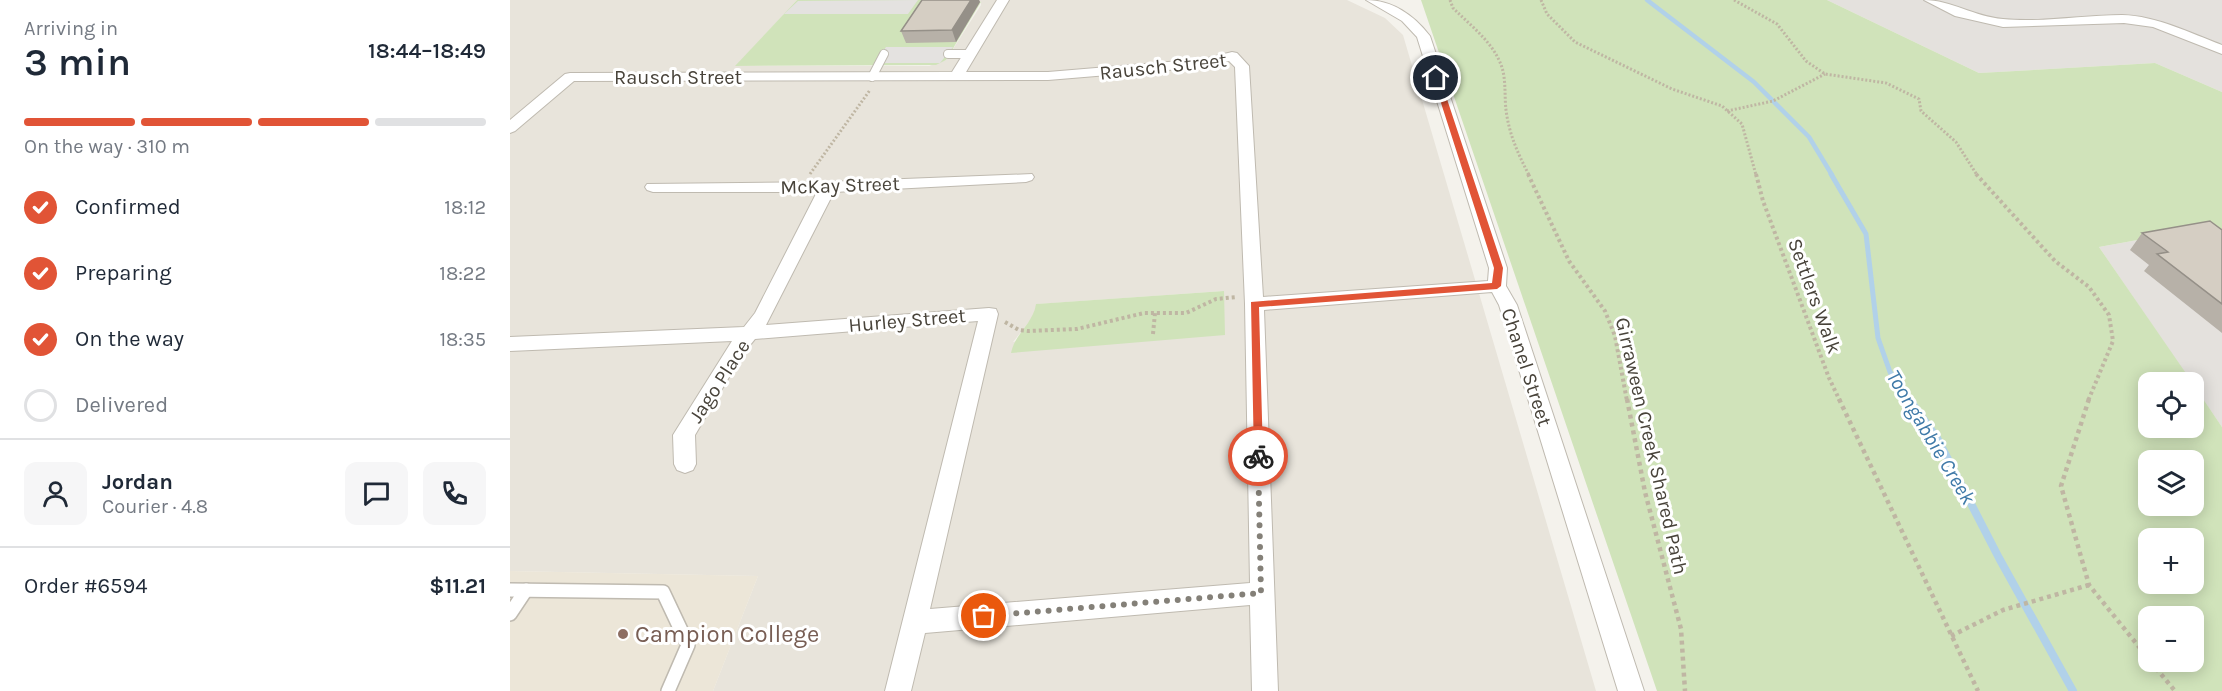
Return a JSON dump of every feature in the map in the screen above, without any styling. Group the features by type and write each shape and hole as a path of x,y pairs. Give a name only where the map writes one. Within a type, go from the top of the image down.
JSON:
{"street":[{"path":"956,77 1003,0"},
{"name":"Chanel Street","path":"1372,0 1407,18 1423,36 1498,268 1497,286 1508,305 1631,691"},
{"path":"1930,0 1959,13 2003,23 2124,19 2145,22 2222,50"},
{"name":"Rausch Street","path":"510,128 570,77 1071,75 1204,63 1232,56 1242,66 1254,300 1264,691"},
{"name":"McKay Street","path":"653,187 828,187 1026,177"},
{"name":"Jago Place","path":"685,464 684,435 735,350 763,316 828,187"},
{"path":"1254,300 1497,286"},
{"name":"Hurley Street","path":"510,344 750,333 988,314 898,691"},
{"path":"915,622 1261,593"}],"lane":[{"path":"876,77 884,54"},
{"path":"948,54 970,54"},
{"path":"510,590 663,592 688,645 668,691"},
{"path":"510,614 526,590"}],"path":[{"name":"Girraween Creek Shared Path","path":"1450,0 1459,15 1491,46 1499,60 1504,73 1506,110 1511,138 1569,261 1605,311 1615,336 1645,492 1681,629 1685,691"},
{"name":"Settlers Walk","path":"1541,0 1547,14 1575,42 1672,89 1722,106 1742,124 1763,201 1829,378 1978,691"},
{"path":"1734,0 1777,24 1806,61 1825,74 1886,83 1919,99 1921,111 1956,142 1975,173 2055,261 2089,287 2109,315 2113,341 2087,404 2061,486 2089,585 2138,645"},
{"path":"1727,111 1773,101 1825,74"},
{"path":"801,187 876,77"},
{"path":"988,314 1019,330 1051,331 1077,329 1144,313 1186,313 1216,299 1254,300"},
{"path":"1153,334 1155,313"},
{"path":"1951,636 2003,610 2089,585"},
{"path":"2159,672 2175,691"}],"shaded area":[{"path":"510,0 797,0 736,66 929,66 946,60 981,5 981,2 975,0 1347,0 1385,18 1403,35 1596,691 713,691 758,576 510,571","holes":["1224,291 1013,342 1032,318 1037,304"]},
{"path":"918,0 908,14 784,14 798,1"},
{"path":"1827,0 2222,0 2222,92 2155,63 1979,73"},
{"path":"886,47 953,47 940,63 884,63 887,58 878,58"},
{"path":"2187,231 2222,257 2222,427 2204,401 2204,372 2184,372 2099,247"},
{"name":"Campion College","path":"510,571 758,576 713,691 510,691"}],"green space":[{"path":"797,0 975,0 981,2 946,60 936,65 735,66"},
{"path":"1421,0 1827,0 1979,73 2155,63 2222,92 2222,257 2187,231 2099,247 2185,372 2138,372 2138,438 2204,438 2204,400 2222,427 2222,691 1657,691"},
{"path":"1224,291 1225,335 1011,353 1036,304"}],"building":[{"path":"922,0 971,0 952,30 901,31"},
{"path":"2210,221 2222,230 2222,304 2157,254 2168,252 2142,233"}],"waterway":[{"name":"Toongabbie Creek","path":"1647,0 1754,82 1809,137 1832,175"},
{"name":"Toongabbie Creek","path":"1831,174 1866,234 1878,338 1890,372 1910,401"},
{"name":"Toongabbie Creek","path":"1909,399 1937,438 1999,558 2073,691"}],"way so far":[{"path":"984,616 1261,593 1258,456"}],"place":[{"name":"Campion College","path":"623,634"}],"route":[{"path":"1258,456 1254,304 1497,286 1498,268 1436,78"}]}
